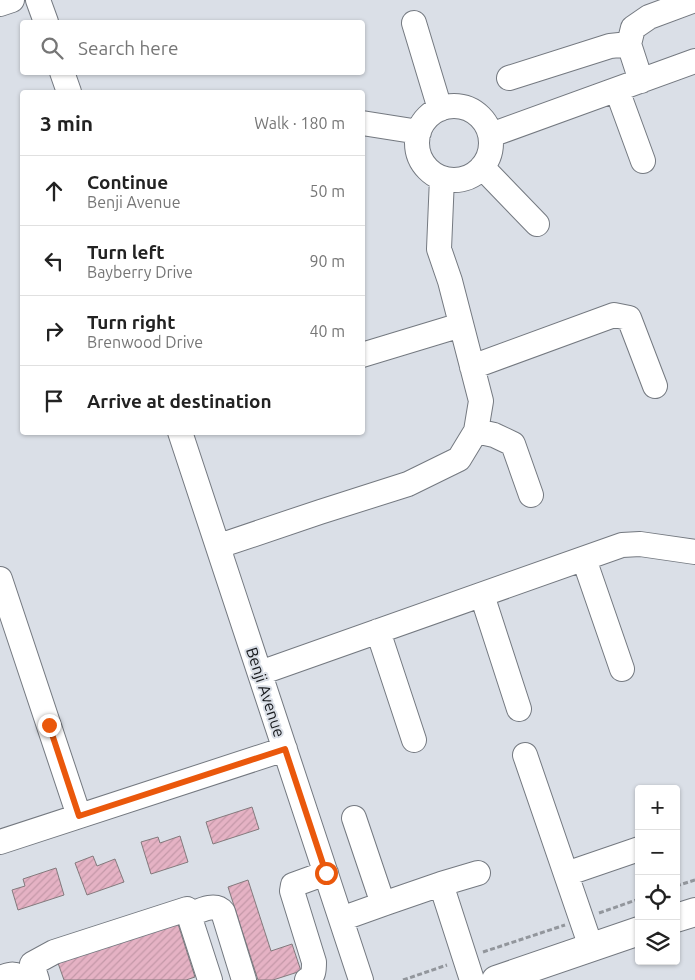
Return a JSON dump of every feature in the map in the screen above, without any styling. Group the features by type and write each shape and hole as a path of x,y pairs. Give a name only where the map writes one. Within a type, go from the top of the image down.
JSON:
{"main road":[{"path":"680,917 695,912"},
{"path":"506,978 635,932"}],"street":[{"path":"0,4 12,0"},
{"path":"38,0 45,20"},
{"path":"641,81 629,44 633,28 649,17 695,0"},
{"path":"414,23 440,109"},
{"path":"509,78 610,46 629,44"},
{"path":"490,135 695,62"},
{"path":"63,75 68,90"},
{"path":"617,90 643,161"},
{"path":"450,106 461,106 480,116 486,125 490,135 491,146 488,157 482,167 474,174 453,180 442,178 432,173 424,164 419,154 417,143 419,132 431,114 440,109 450,106"},
{"path":"365,123 419,132"},
{"path":"482,167 537,224"},
{"path":"219,546 408,484 459,459 476,432 481,401 450,281 439,249 442,178"},
{"path":"472,367 614,316 629,318 656,386"},
{"path":"365,354 461,325"},
{"path":"476,432 494,435 513,444 531,495"},
{"name":"Benji Avenue","path":"181,435 361,980"},
{"path":"260,673 622,545 640,544 695,552"},
{"path":"584,558 622,669"},
{"path":"0,578 5,612 79,816"},
{"path":"482,595 519,709"},
{"path":"378,632 414,740"},
{"path":"0,842 285,749"},
{"path":"525,755 592,947"},
{"path":"354,818 384,904"},
{"path":"566,874 635,849"},
{"path":"341,918 478,872"},
{"path":"306,980 310,978 314,971 314,962 292,891 293,885 326,873"},
{"path":"442,884 469,969"},
{"path":"189,914 214,907 220,908 223,912 244,980"},
{"path":"37,980 32,964 54,952 187,909 210,980"},
{"path":"0,978 16,975 21,980"}],"path":[{"path":"680,885 695,880"},
{"path":"402,980 469,969 582,919 635,900"}],"building":[{"path":"252,807 259,829 213,844 206,822"},
{"path":"180,836 188,862 151,874 141,842 158,837 160,843"},
{"path":"93,856 97,866 115,859 124,882 87,895 75,863"},
{"path":"56,868 64,895 18,910 12,890 25,886 23,879"},
{"path":"248,880 271,951 292,944 301,971 273,980 258,980 228,887"},
{"path":"178,924 195,977 186,980 64,980 58,963"}],"route":[{"path":"49,725 79,816 285,749 326,873"}]}
